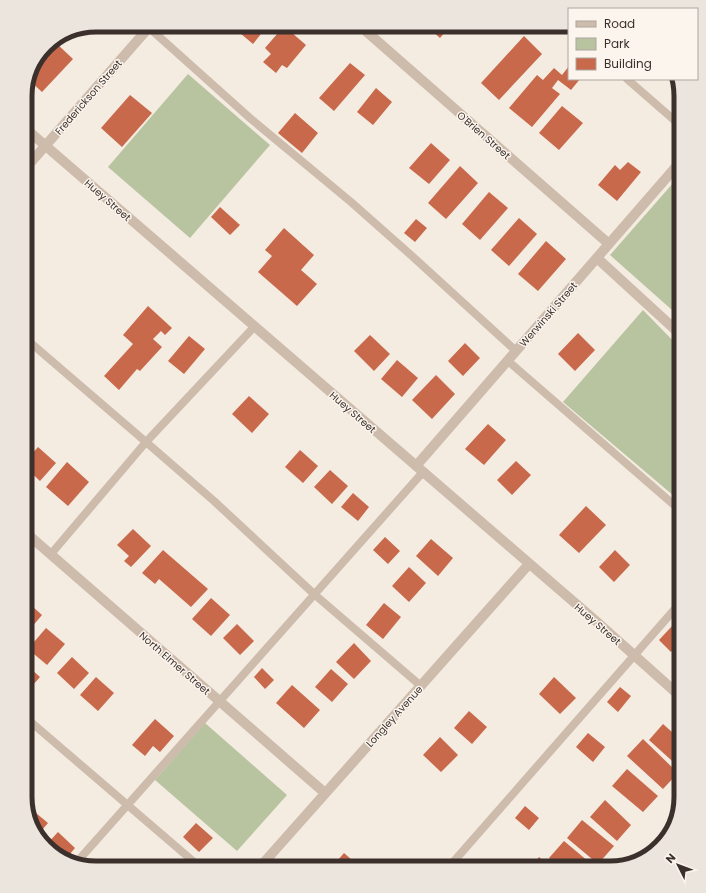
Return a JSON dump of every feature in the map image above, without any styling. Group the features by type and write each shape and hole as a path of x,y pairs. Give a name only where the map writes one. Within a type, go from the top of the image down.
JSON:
{"street":[{"name":"Frederickson Street","path":"32,161 144,32"},
{"name":"O'Brien Street","path":"367,32 609,244"},
{"name":"Huey Street","path":"32,134 674,691"},
{"name":"Werwinski Street","path":"419,469 508,360 674,169"},
{"path":"597,258 674,329"},
{"name":"North Elmer Street","path":"32,538 325,793"},
{"name":"Longley Avenue","path":"265,861 529,564"}],"lane":[{"path":"156,32 251,119 351,202 516,351"},
{"path":"628,80 674,120"},
{"path":"51,554 146,442 254,327"},
{"path":"32,344 214,501 314,594 421,686"},
{"path":"508,360 674,505"},
{"path":"80,859 314,594 419,469"},
{"path":"454,861 674,610"},
{"path":"32,723 194,861"}],"green space":[{"path":"188,74 270,145 190,238 108,167"},
{"path":"674,182 674,312 610,255"},
{"path":"643,310 674,342 674,496 563,402"},
{"path":"205,723 287,795 237,851 155,780"}],"building":[{"path":"239,32 262,32 253,44"},
{"path":"279,32 291,32 306,45 287,68 282,65 276,73 263,62 271,54 265,48"},
{"path":"433,32 445,32 440,38"},
{"path":"524,36 542,54 499,100 481,83"},
{"path":"58,45 73,59 42,92 33,84 34,80 45,57"},
{"path":"350,63 365,75 334,111 319,98"},
{"path":"568,67 568,80 579,80 571,90 558,80 552,88 560,94 532,127 509,108 537,75 543,80 554,68 562,75"},
{"path":"376,88 392,102 373,125 357,112"},
{"path":"130,95 152,113 122,147 101,128"},
{"path":"562,106 583,123 559,150 539,133"},
{"path":"295,113 318,133 302,153 278,133"},
{"path":"431,143 450,160 429,184 409,168"},
{"path":"628,162 641,172 617,201 598,185 615,165 620,170"},
{"path":"460,166 478,183 446,219 428,203"},
{"path":"489,192 508,208 480,240 462,224"},
{"path":"220,207 240,225 230,235 211,217"},
{"path":"519,218 537,234 509,266 491,250"},
{"path":"416,219 427,228 415,242 404,233"},
{"path":"284,228 314,255 301,270 317,284 297,306 258,272 272,256 265,250"},
{"path":"546,241 566,259 538,291 518,274"},
{"path":"148,306 172,328 165,335 161,331 153,339 162,347 140,371 137,369 119,390 104,376 133,344 123,335"},
{"path":"578,333 595,350 575,371 558,354"},
{"path":"370,335 390,354 374,371 354,351"},
{"path":"189,336 205,349 184,374 168,361"},
{"path":"465,343 480,358 463,376 448,361"},
{"path":"397,360 418,378 402,397 381,379"},
{"path":"436,375 455,394 432,419 412,400"},
{"path":"249,396 269,414 252,433 232,414"},
{"path":"488,424 506,440 484,465 465,449"},
{"path":"38,447 56,463 40,481 32,474 32,454"},
{"path":"300,450 318,466 303,483 285,467"},
{"path":"516,461 531,475 512,495 497,480"},
{"path":"67,462 89,482 68,506 46,487"},
{"path":"330,470 348,486 332,504 314,487"},
{"path":"353,493 369,507 358,521 341,507"},
{"path":"586,506 606,525 579,553 559,535"},
{"path":"133,529 151,546 131,567 124,561 129,556 117,545"},
{"path":"385,537 400,551 388,564 373,550"},
{"path":"431,539 453,558 438,576 416,556"},
{"path":"163,550 208,589 191,607 159,579 155,584 142,573"},
{"path":"615,550 630,565 614,582 599,567"},
{"path":"409,567 426,583 409,602 392,586"},
{"path":"211,598 230,615 211,636 192,619"},
{"path":"384,603 401,617 383,639 366,625"},
{"path":"33,607 42,615 32,627 32,608"},
{"path":"237,624 254,641 240,655 223,638"},
{"path":"673,625 674,626 674,649 671,652 659,640"},
{"path":"46,628 65,644 47,665 32,652 32,644"},
{"path":"354,643 371,661 354,679 336,662"},
{"path":"72,657 89,673 74,689 57,673"},
{"path":"262,668 274,680 265,689 254,677"},
{"path":"331,669 348,684 332,702 315,687"},
{"path":"32,670 40,677 32,686"},
{"path":"96,677 114,693 98,711 80,695"},
{"path":"554,677 576,698 560,714 539,694"},
{"path":"292,685 320,710 304,728 276,703"},
{"path":"620,687 631,696 618,712 607,702"},
{"path":"469,711 487,727 472,744 454,728"},
{"path":"155,719 174,736 160,752 153,746 145,756 132,745"},
{"path":"663,724 674,734 674,763 649,740"},
{"path":"588,733 605,747 593,762 576,747"},
{"path":"440,737 458,755 441,772 423,755"},
{"path":"643,739 674,769 674,777 663,789 627,756"},
{"path":"627,769 658,796 643,812 612,786"},
{"path":"605,800 631,825 617,841 590,817"},
{"path":"525,806 539,818 529,830 515,818"},
{"path":"34,811 48,823 42,830"},
{"path":"582,820 614,846 601,861 594,861 567,838"},
{"path":"196,823 213,838 199,852 183,837"},
{"path":"58,832 75,848 69,855 50,841"},
{"path":"564,841 588,861 553,861 549,858"},
{"path":"344,853 353,861 337,861"},
{"path":"539,857 544,861 536,861"}]}
